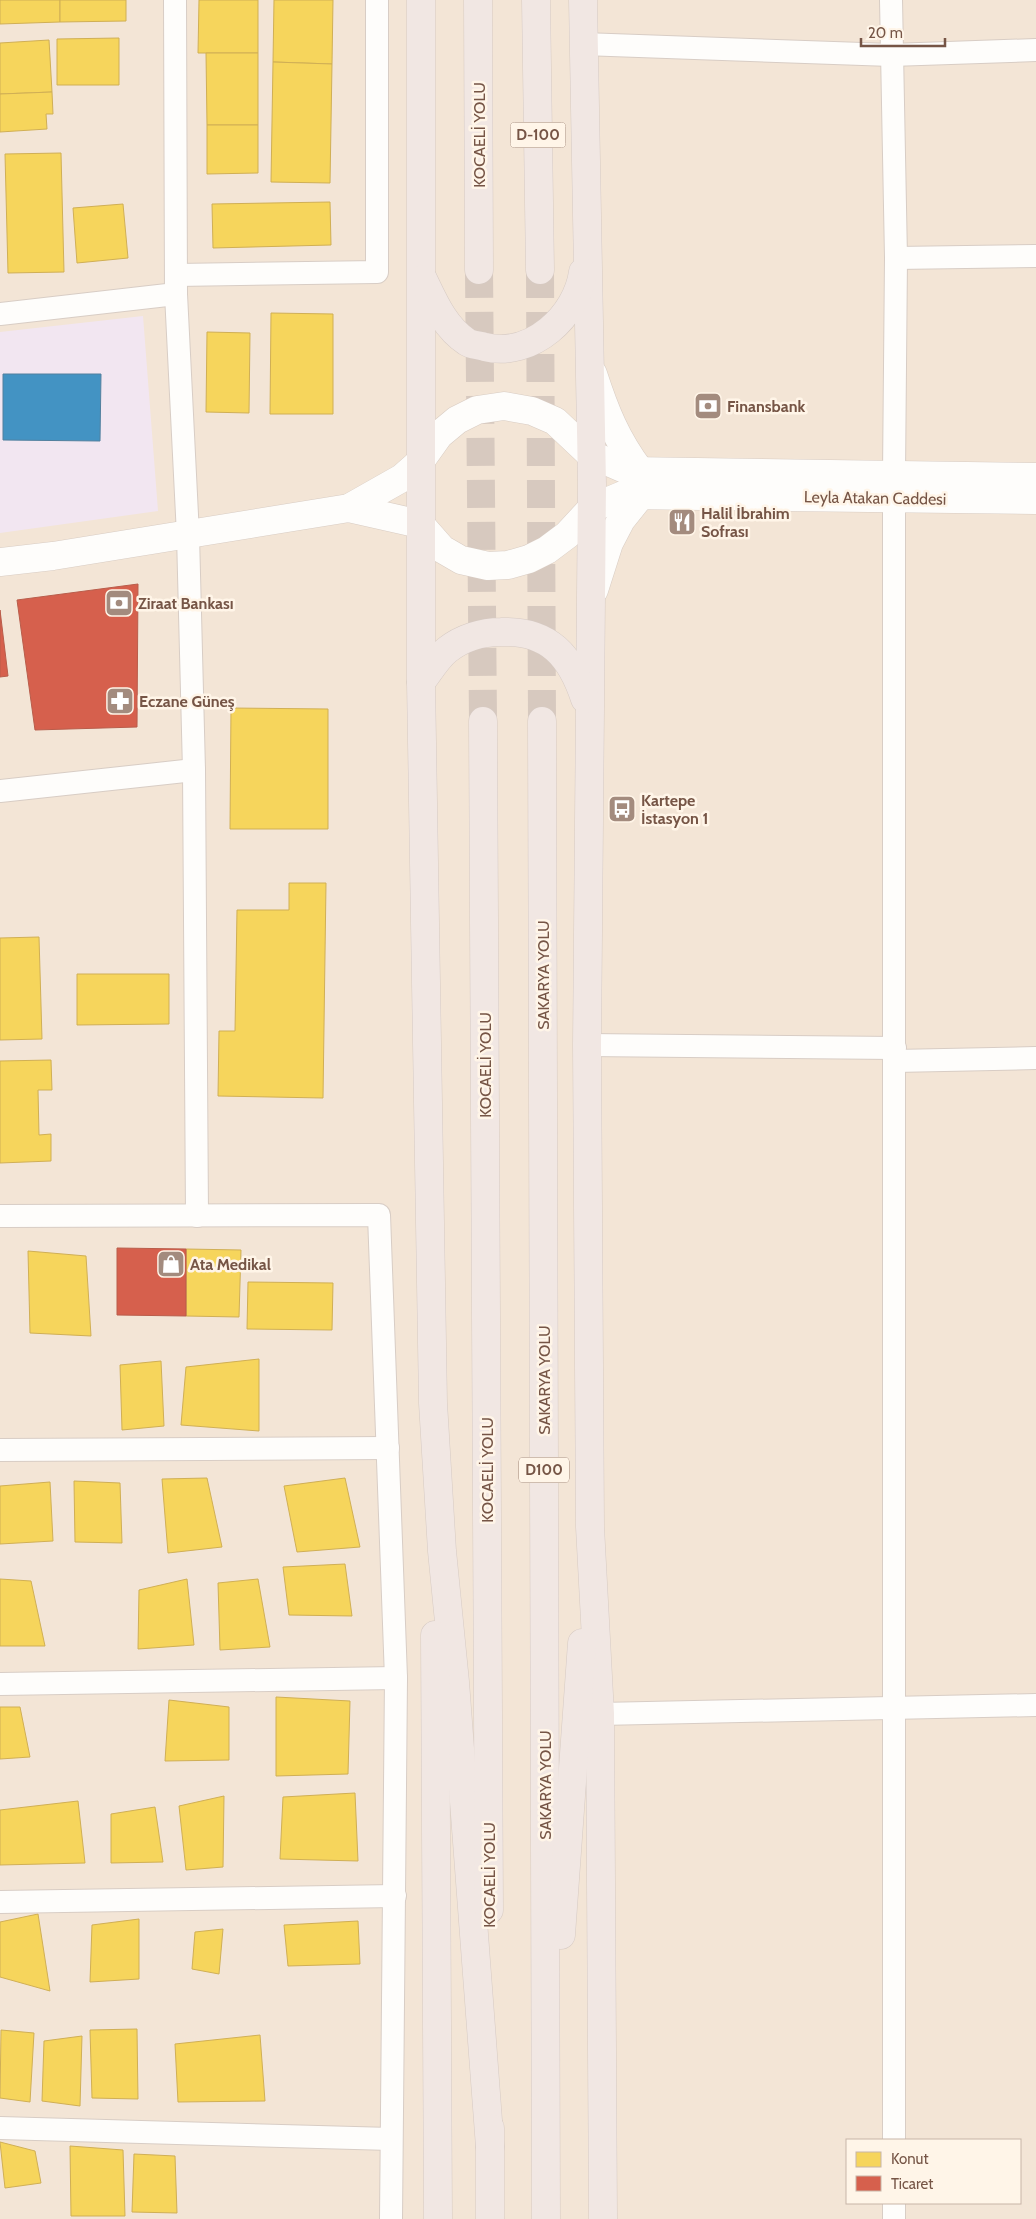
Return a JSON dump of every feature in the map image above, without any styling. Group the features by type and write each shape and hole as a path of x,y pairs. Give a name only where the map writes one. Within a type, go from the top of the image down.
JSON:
{"highway":[{"path":"421,0 420,682 433,1403 438,2219"},
{"name":"KOCAELİ YOLU","path":"478,0 479,270"},
{"name":"D-100","path":"536,0 540,270"},
{"path":"583,0 592,508 587,1045 590,1527 600,1714 603,2219"},
{"path":"420,274 439,312 454,330 468,342 492,348 508,348 528,344 547,333 565,313 581,286 588,234"},
{"path":"420,682 446,650 465,639 488,632 512,631 533,635 550,643 562,655 578,676 589,712"},
{"name":"KOCAELİ YOLU","path":"483,721 490,2219"},
{"name":"SAKARYA YOLU","path":"542,721 546,2219"},
{"path":"433,1403 442,1551 455,1682 490,2147"},
{"path":"545,2164 590,1527"},
{"path":"596,2219 603,2130"}],"main road":[{"path":"590,367 608,418 622,448 633,483 621,520 609,543 590,601"},
{"path":"0,562 188,535 349,508 402,478 419,463 439,435 457,420 477,410 504,406 532,411 556,421 590,454 633,483"},
{"name":"Leyla Atakan Caddesi","path":"633,483 894,486 1036,477"},
{"path":"349,508 420,524 442,549 461,560 488,566 508,565 529,559 547,550 567,535 592,508 633,483"},
{"name":"Leyla Atakan Caddesi","path":"894,486 1036,500"}],"street":[{"path":"175,0 176,285 188,535 194,770 197,1216"},
{"path":"0,314 176,285 377,272 377,0"},
{"path":"891,0 896,258 894,486 894,2139"},
{"path":"583,44 891,55 1036,50"},
{"path":"896,258 1036,256"},
{"path":"0,791 194,770"},
{"path":"587,1045 1036,1058"},
{"path":"0,1216 379,1215 396,1678 391,2219"},
{"path":"0,1450 388,1448"},
{"path":"0,1684 396,1678"},
{"path":"600,1714 1036,1705"},
{"path":"0,1902 395,1896"},
{"path":"0,2128 391,2139"},
{"path":"894,2204 894,2219"}],"shaded area":[{"path":"0,0 1036,0 1036,2219 0,2219"},
{"path":"143,316 158,511 0,533 0,332"}],"building: Konut":[{"path":"0,0 60,0 60,22 0,24"},
{"path":"60,0 126,0 126,21 60,22"},
{"path":"199,0 258,0 258,53 198,53"},
{"path":"274,0 333,0 332,64 273,62"},
{"path":"119,38 119,85 57,85 57,39"},
{"path":"49,40 52,92 0,94 0,43"},
{"path":"206,53 258,53 258,125 207,125"},
{"path":"273,62 332,64 330,183 271,182"},
{"path":"52,92 53,114 46,114 47,129 0,132 0,94"},
{"path":"207,125 258,125 258,173 207,174"},
{"path":"61,153 64,272 8,273 5,154"},
{"path":"330,202 331,245 213,248 212,204"},
{"path":"123,204 128,258 77,263 73,208"},
{"path":"271,313 333,314 333,414 270,414"},
{"path":"207,332 250,333 249,413 206,412"},
{"path":"231,708 328,709 328,829 230,829"},
{"path":"289,883 326,883 323,1098 218,1096 219,1031 235,1031 237,910 289,910"},
{"path":"39,937 42,1039 0,1040 0,938"},
{"path":"77,974 169,974 169,1024 77,1025"},
{"path":"51,1060 52,1090 38,1090 39,1135 51,1134 51,1161 0,1163 0,1061"},
{"path":"186,1249 241,1250 239,1317 186,1316"},
{"path":"28,1251 86,1256 91,1336 30,1333"},
{"path":"248,1282 333,1283 332,1330 247,1329"},
{"path":"259,1359 259,1431 181,1425 186,1367"},
{"path":"161,1361 164,1426 122,1430 120,1365"},
{"path":"207,1478 222,1547 168,1553 162,1479"},
{"path":"345,1478 360,1547 297,1552 284,1486"},
{"path":"74,1481 120,1483 122,1543 75,1542"},
{"path":"50,1482 53,1541 0,1544 0,1486"},
{"path":"345,1564 352,1616 289,1615 283,1567"},
{"path":"0,1579 31,1581 45,1646 0,1646"},
{"path":"187,1579 194,1645 138,1649 139,1590"},
{"path":"258,1579 270,1647 220,1650 218,1583"},
{"path":"276,1697 350,1701 348,1774 276,1776"},
{"path":"169,1700 229,1707 229,1760 165,1761"},
{"path":"0,1707 20,1707 30,1757 0,1759"},
{"path":"355,1793 358,1861 280,1859 283,1797"},
{"path":"224,1796 223,1867 186,1870 179,1806"},
{"path":"78,1801 85,1863 0,1865 0,1810"},
{"path":"155,1807 163,1862 111,1863 111,1814"},
{"path":"38,1914 50,1991 0,1977 0,1922"},
{"path":"139,1919 139,1979 90,1982 92,1925"},
{"path":"358,1921 360,1964 288,1966 284,1925"},
{"path":"223,1929 219,1974 192,1969 195,1932"},
{"path":"137,2029 138,2099 92,2098 90,2030"},
{"path":"1,2030 34,2033 30,2102 0,2098"},
{"path":"260,2035 265,2101 178,2102 175,2044"},
{"path":"82,2036 80,2106 42,2101 44,2041"},
{"path":"0,2142 35,2151 41,2183 5,2188"},
{"path":"70,2146 123,2150 125,2216 71,2216"},
{"path":"134,2154 175,2156 177,2213 132,2212"}],"building: Ticaret":[{"path":"138,584 137,727 35,730 17,600"},
{"path":"0,610 8,676 0,677"},
{"path":"117,1248 186,1249 186,1316 117,1315"}],"building: Okul":[{"path":"3,374 101,374 100,441 3,440"}],"tunnel":[{"path":"479,270 483,721"},
{"path":"540,270 542,721"}],"place":[{"name":"Finansbank","path":"708,406"},
{"name":"Halil İbrahim Sofrası","path":"682,522"},
{"name":"Ziraat Bankası","path":"119,603"},
{"name":"Eczane Güneş","path":"120,701"},
{"name":"Kartepe İstasyon 1","path":"622,809"},
{"name":"Ata Medikal","path":"171,1264"}]}
